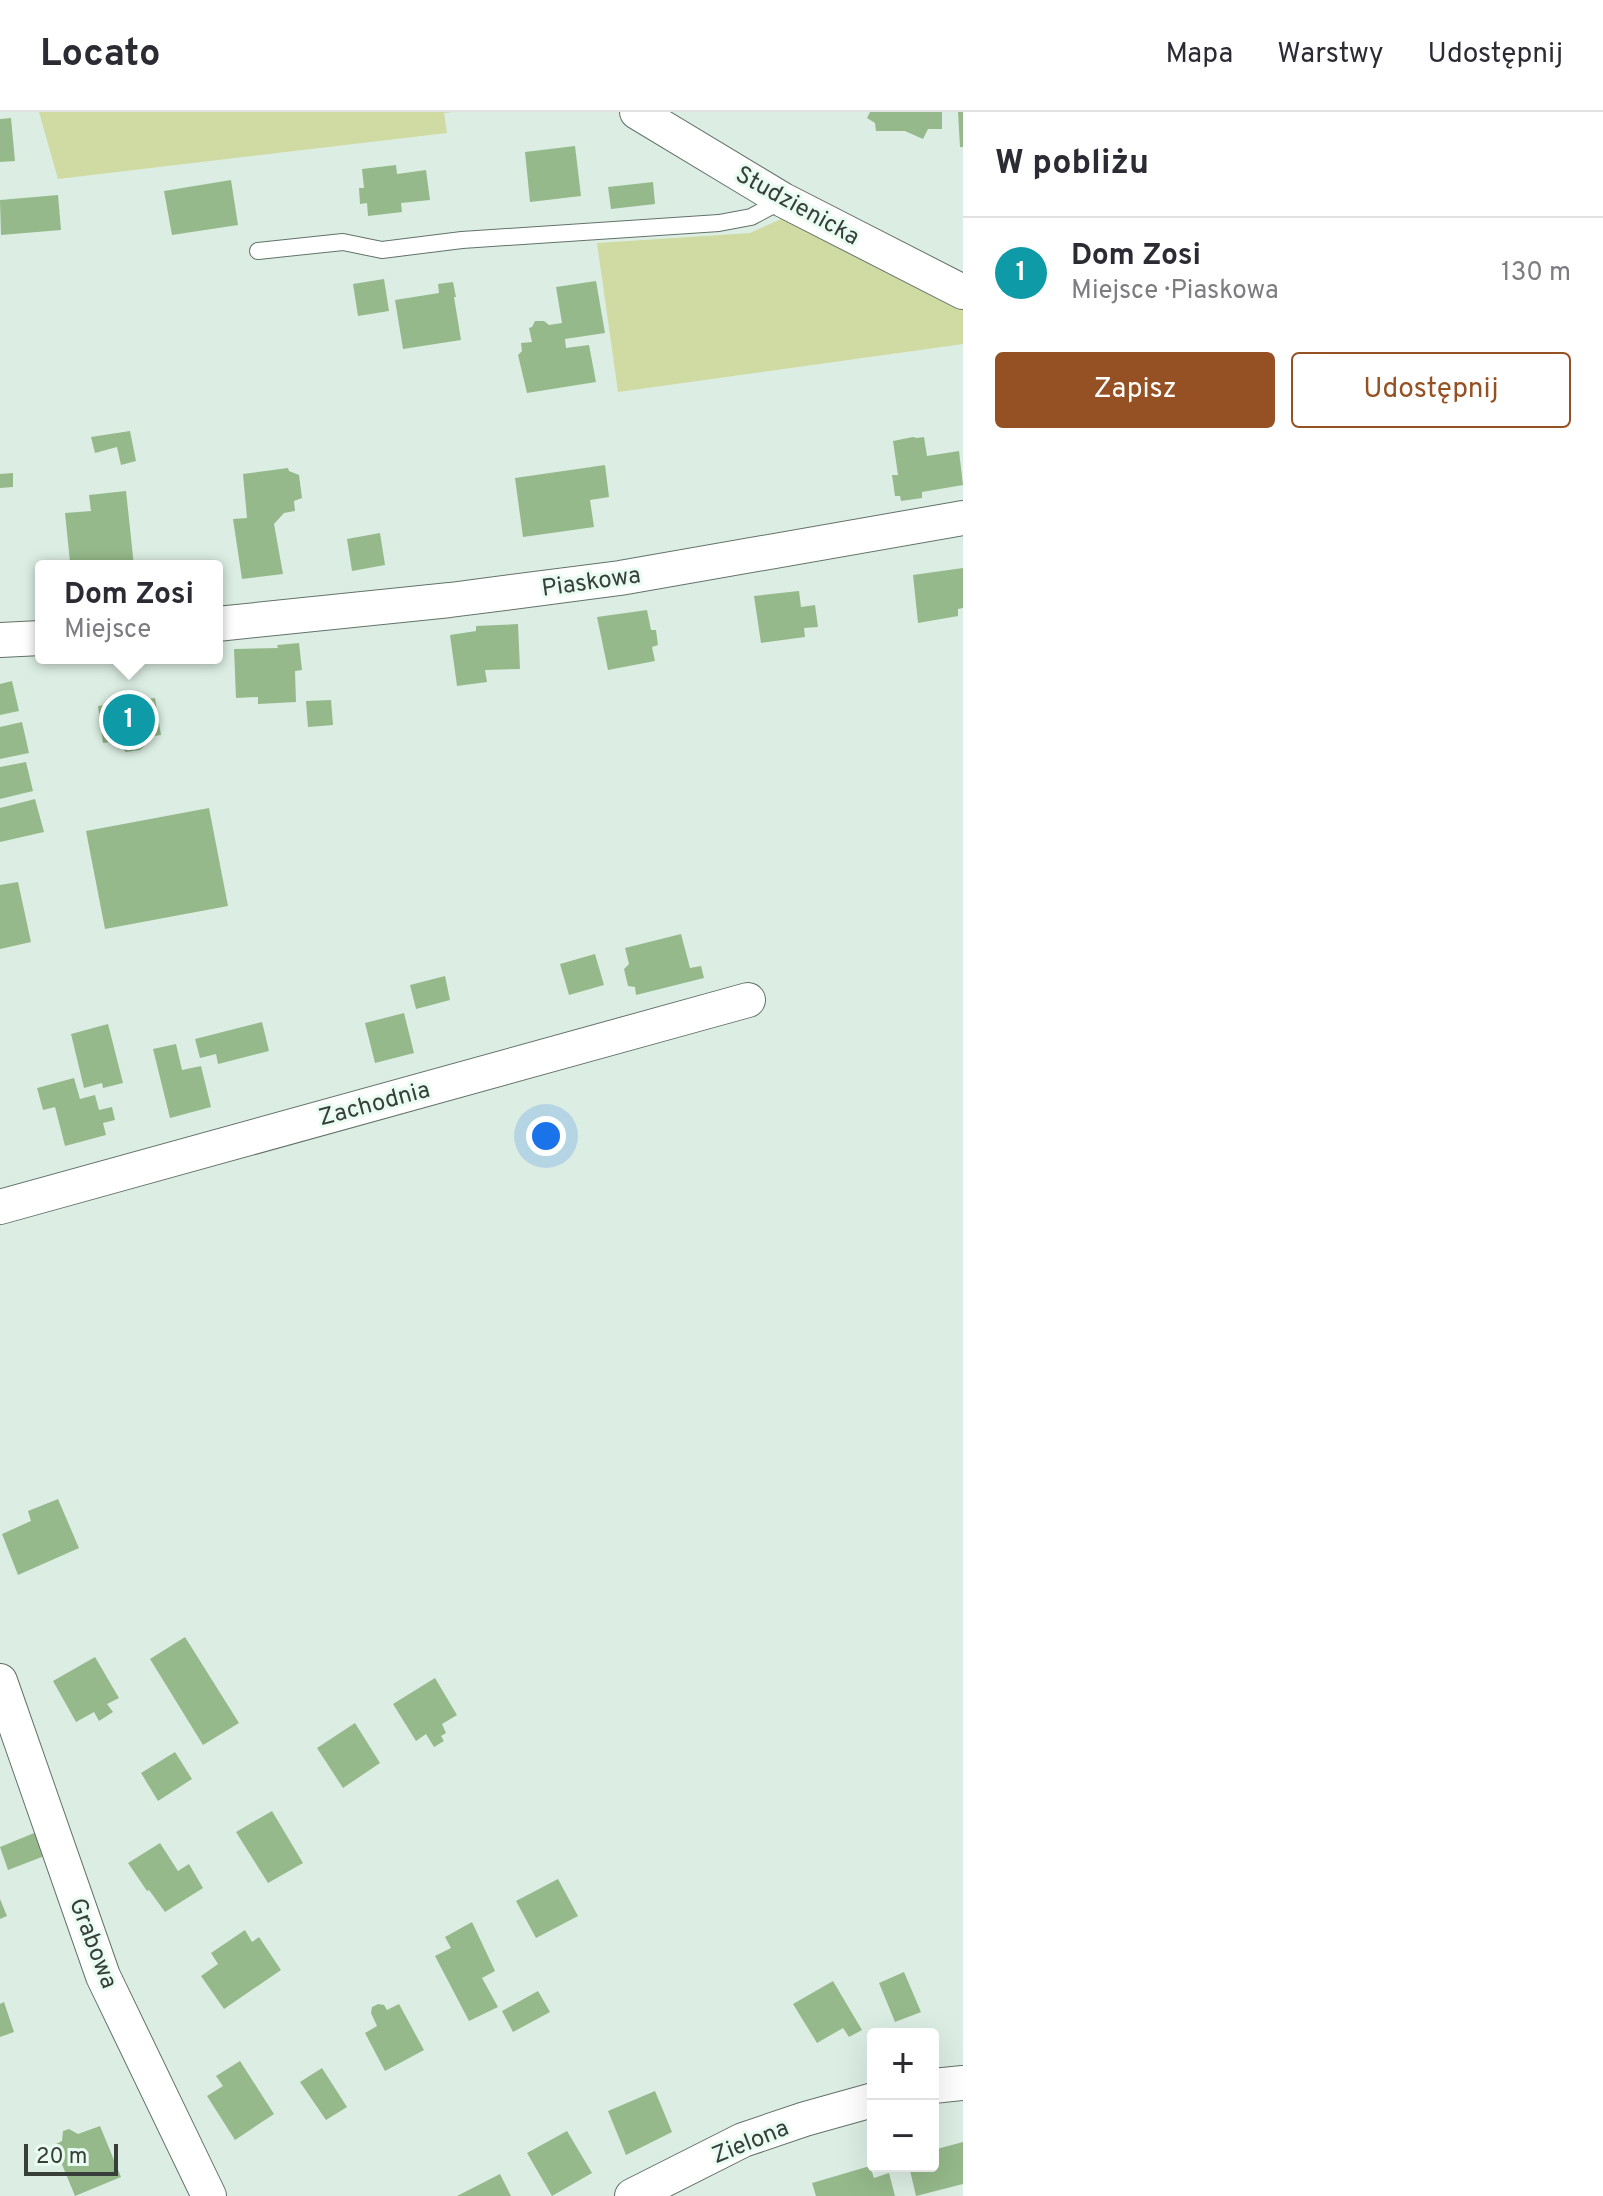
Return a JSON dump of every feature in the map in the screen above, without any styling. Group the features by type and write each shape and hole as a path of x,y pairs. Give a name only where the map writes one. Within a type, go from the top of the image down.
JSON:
{"street":[{"name":"Studzienicka","path":"637,112 783,200 963,292"},
{"name":"Piaskowa","path":"223,623 450,600 620,578 963,518"},
{"path":"0,640 35,638"},
{"name":"Zachodnia","path":"0,1207 748,1000"},
{"name":"Grabowa","path":"0,1681 103,1976 209,2196"},
{"path":"939,2085 963,2083"},
{"name":"Zielona","path":"632,2196 743,2140 867,2102"}],"lane":[{"path":"258,251 343,242 382,250 462,240 719,223 751,217 783,200"}],"green space":[{"path":"39,112 453,112 444,113 447,133 58,179"},
{"path":"790,215 963,302 963,344 618,392 597,243 750,233"}],"building":[{"path":"870,112 942,112 942,129 928,129 923,139 905,131 876,131 875,123 867,118"},
{"path":"958,112 963,112 963,147 960,147"},
{"path":"11,118 15,161 0,162 0,119"},
{"path":"575,146 581,196 530,202 525,152"},
{"path":"396,165 397,174 426,170 430,200 401,203 402,212 368,216 367,203 360,204 359,188 364,188 362,169"},
{"path":"231,180 238,225 172,235 164,191"},
{"path":"653,182 655,204 611,209 608,187"},
{"path":"58,195 61,230 1,235 0,200"},
{"path":"384,279 389,311 358,316 353,284"},
{"path":"596,281 605,333 565,339 566,348 589,345 596,382 527,393 518,355 522,351 521,343 532,342 529,328 535,321 544,321 549,325 562,323 556,287"},
{"path":"453,282 461,340 403,349 395,300 439,293 438,284"},
{"path":"130,431 136,461 121,465 117,447 95,453 91,437"},
{"path":"924,437 927,456 959,451 963,485 922,492 922,498 901,501 900,496 895,496 892,475 898,475 893,441"},
{"path":"605,465 609,497 590,500 594,527 523,537 515,478"},
{"path":"288,468 299,475 302,498 294,501 295,511 284,513 274,524 283,574 242,579 233,519 247,518 243,474"},
{"path":"13,473 13,487 0,488 0,474"},
{"path":"126,491 133,560 70,560 65,513 91,511 89,495"},
{"path":"380,533 385,565 352,571 347,539"},
{"path":"963,568 963,608 958,609 958,616 918,623 913,575"},
{"path":"799,591 801,607 815,605 818,627 804,628 805,637 761,643 754,596"},
{"path":"647,610 651,630 656,630 658,645 652,647 655,661 608,670 597,617"},
{"path":"518,624 520,669 485,670 487,682 457,686 450,635 476,631 476,626"},
{"path":"299,643 302,670 295,671 296,702 258,704 258,697 236,698 234,649 278,648 277,645"},
{"path":"12,681 19,711 0,715 0,684"},
{"path":"155,698 161,735 147,737 148,743 140,750 126,752 118,749 117,741 103,743 98,706"},
{"path":"331,700 333,725 308,727 306,701"},
{"path":"22,722 29,753 0,759 0,727"},
{"path":"26,762 33,791 0,799 0,767"},
{"path":"35,799 44,832 0,842 0,808"},
{"path":"209,808 228,906 105,929 86,831"},
{"path":"18,882 31,942 0,949 0,885"},
{"path":"681,934 690,968 701,966 704,978 636,995 635,987 628,986 624,969 629,964 625,948"},
{"path":"595,954 604,985 569,995 560,964"},
{"path":"445,976 450,1000 416,1009 410,985"},
{"path":"404,1013 414,1053 375,1063 365,1023"},
{"path":"262,1022 269,1051 218,1064 216,1054 200,1058 195,1039"},
{"path":"108,1024 123,1083 103,1088 102,1083 84,1088 71,1034"},
{"path":"176,1044 182,1070 201,1066 211,1107 170,1118 153,1049"},
{"path":"74,1078 80,1099 95,1095 99,1110 112,1107 115,1120 103,1123 106,1135 65,1146 55,1107 43,1110 37,1088"},
{"path":"58,1499 79,1548 18,1575 2,1534 31,1521 28,1511"},
{"path":"185,1637 239,1723 203,1745 150,1659"},
{"path":"95,1657 119,1698 107,1704 113,1712 99,1721 94,1712 76,1722 53,1681"},
{"path":"435,1678 457,1715 442,1724 446,1733 441,1736 444,1741 434,1747 426,1734 416,1741 393,1704"},
{"path":"355,1723 380,1763 343,1788 317,1748"},
{"path":"175,1752 192,1779 158,1801 141,1773"},
{"path":"272,1811 303,1863 268,1883 236,1832"},
{"path":"39,1831 47,1855 8,1870 0,1847"},
{"path":"160,1843 178,1871 189,1864 203,1888 165,1912 128,1863"},
{"path":"558,1879 578,1916 536,1938 516,1901"},
{"path":"0,1899 7,1916 0,1919"},
{"path":"472,1922 495,1971 482,1978 498,2007 469,2021 435,1956 451,1948 445,1937"},
{"path":"245,1930 252,1942 259,1937 281,1970 224,2009 201,1976 218,1964 211,1953"},
{"path":"904,1972 921,2012 895,2022 879,1983"},
{"path":"833,1981 862,2030 849,2037 843,2028 817,2043 793,2004"},
{"path":"538,1991 550,2012 513,2032 502,2011"},
{"path":"4,2002 14,2032 0,2037 0,2004"},
{"path":"399,2004 424,2050 385,2071 365,2033 377,2026 371,2013 372,2007 384,2005 387,2010"},
{"path":"240,2061 274,2114 235,2140 207,2096 223,2086 216,2076"},
{"path":"322,2068 347,2107 326,2120 300,2082"},
{"path":"655,2091 672,2132 626,2155 608,2111"},
{"path":"100,2126 121,2177 75,2196 54,2145 62,2141 63,2131 69,2129 78,2134"},
{"path":"567,2131 592,2173 552,2196 527,2153"},
{"path":"963,2142 963,2184 916,2196 910,2172 939,2172 939,2148"},
{"path":"867,2167 867,2172 872,2172 874,2178 889,2173 895,2196 816,2196 812,2183"},
{"path":"500,2174 511,2196 457,2196"}],"place":[{"name":"Dom Zosi","path":"129,720"}]}
